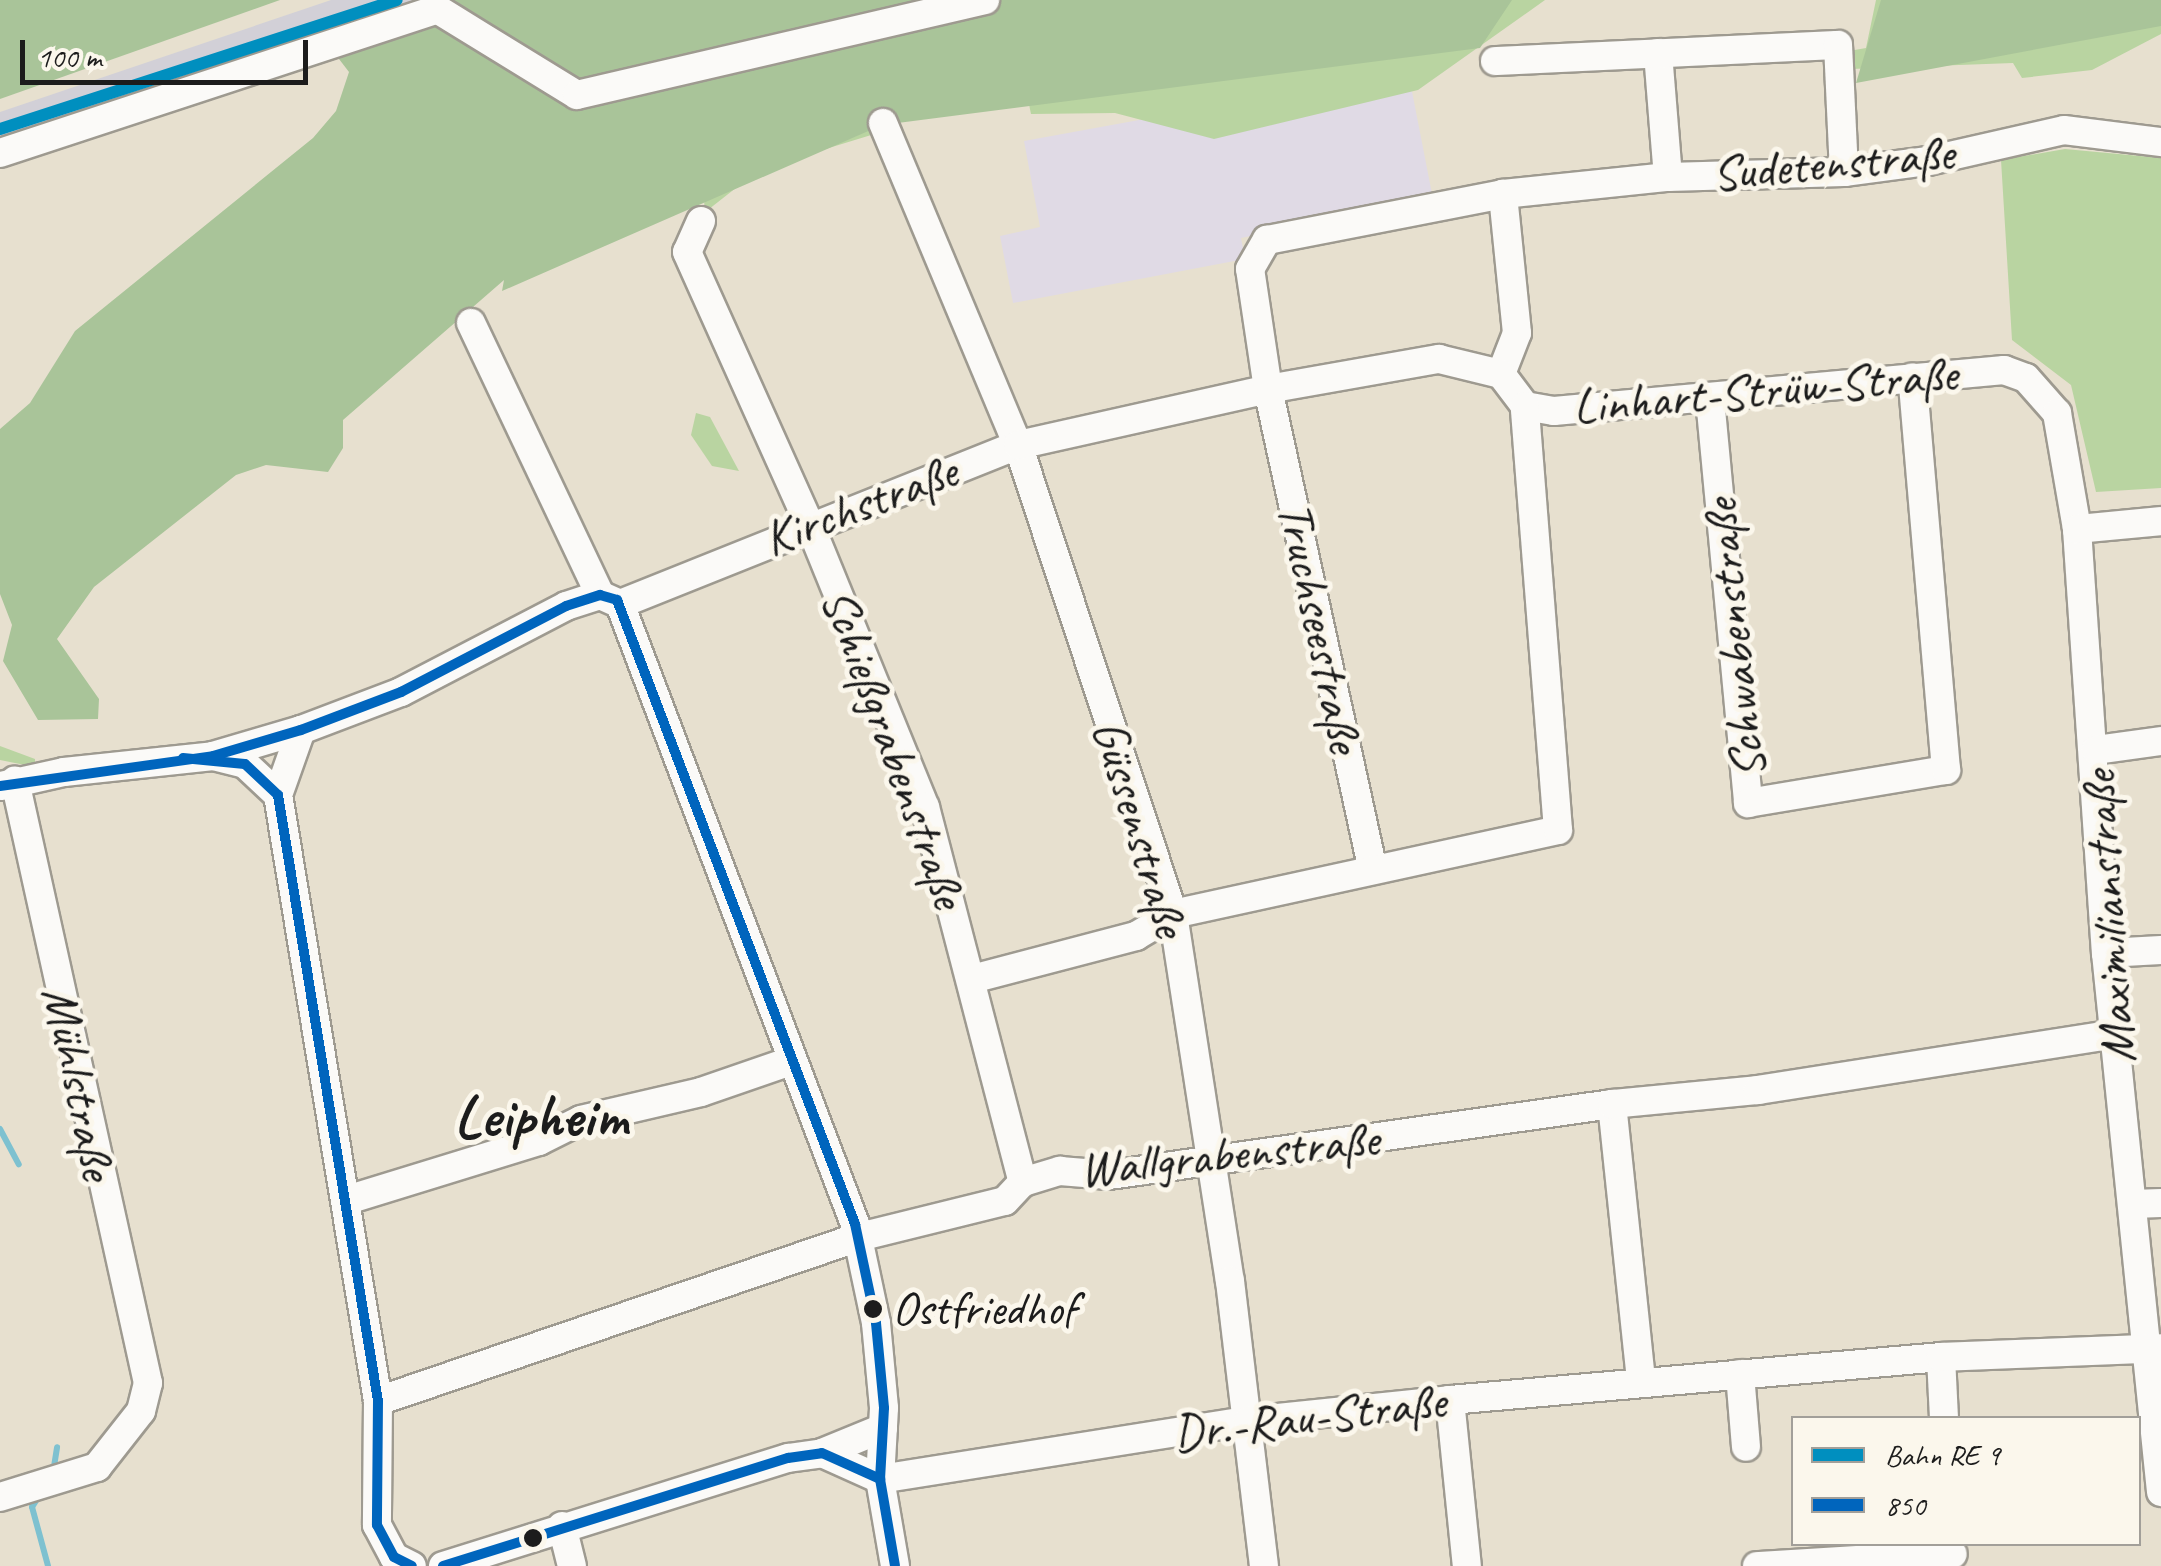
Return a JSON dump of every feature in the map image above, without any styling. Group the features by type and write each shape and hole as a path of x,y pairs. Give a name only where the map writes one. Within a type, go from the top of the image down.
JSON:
{"street":[{"path":"0,154 437,9 577,95 985,0"},
{"path":"1495,61 1838,45 1844,172"},
{"path":"1658,53 1668,177"},
{"name":"Güssenstraße","path":"884,123 1018,445 1173,914 1248,1421 1264,1566"},
{"name":"Sudetenstraße","path":"1268,388 1250,269 1266,240 1503,194 1668,177 1844,172 1928,161 2064,130 2161,142"},
{"path":"972,979 1136,936 1173,914 1372,866 1558,830 1525,406 1501,374 1517,333 1503,194"},
{"name":"Schießgrabenstraße","path":"701,221 687,252 809,523 925,807 1023,1182"},
{"path":"471,323 610,600 859,1237 876,1323 883,1428 880,1479 895,1566"},
{"name":"Kirchstraße","path":"8,784 213,756 301,730 400,692 610,600 1018,445 1268,388 1439,359 1501,374"},
{"name":"Linhart-Strüw-Straße","path":"1525,406 1554,411 2004,370"},
{"name":"Maximilianstraße","path":"2004,370 2026,378 2058,412 2077,529 2114,1034 2147,1204 2161,1492"},
{"name":"Schwabenstraße","path":"1710,398 1748,803 1946,770 1912,377"},
{"name":"Truchseestraße","path":"1268,388 1372,866"},
{"path":"2077,529 2161,521"},
{"path":"301,730 278,795 378,1402 390,1558"},
{"path":"2096,750 2161,740"},
{"path":"213,756 246,764 278,795"},
{"name":"Mühlstraße","path":"0,1497 61,1482 97,1467 141,1411 148,1383 8,784"},
{"path":"2106,953 2161,950"},
{"name":"Wallgrabenstraße","path":"378,1402 859,1237 1005,1201 1023,1182 1060,1171 1109,1175 1612,1104 1758,1090 2114,1034"},
{"path":"347,1200 540,1141 581,1120 622,1114 791,1061"},
{"path":"1612,1104 1641,1382"},
{"name":"Dr.-Rau-Straße","path":"880,1479 1248,1421 1450,1400 1940,1357 2154,1348"},
{"path":"1940,1357 1944,1416"},
{"path":"1740,1374 1746,1447"},
{"path":"1450,1400 1467,1566"},
{"path":"443,1566 562,1526 822,1453 883,1428"},
{"path":"822,1453 880,1479"},
{"path":"562,1526 572,1566"},
{"path":"1757,1566 1953,1555"}],"shaded area":[{"path":"331,0 428,0 0,138 0,112"},
{"path":"1408,71 1433,199 1241,238 1245,259 1013,303 1000,236 1040,227 1024,141"}],"green space":[{"path":"0,0 280,0 0,99"},
{"path":"428,0 1512,0 1480,48 882,125 502,291 504,280 343,420 343,448 328,472 266,465 236,475 94,587 57,639 99,699 98,719 38,720 3,661 12,625 0,594 0,429 30,403 75,331 313,138 336,111 349,72 319,33"},
{"path":"915,0 1545,0 1418,90 1214,139 1115,113 1031,114 1026,90 890,117 894,128 760,169 704,213 709,61"},
{"path":"1876,0 2161,0 2161,34 2092,70 2022,78 2013,63 1851,69 1849,51 1866,48"},
{"path":"1881,0 2161,0 2161,26 1856,83"},
{"path":"2065,149 2161,158 2161,488 2096,492 2071,385 2012,340 2001,160"},
{"path":"696,413 710,417 739,471 712,466 691,435"},
{"path":"0,746 35,759 35,767 0,760"}],"waterway":[{"path":"0,1129 19,1164"},
{"path":"53,1473 57,1447"},
{"path":"39,1496 32,1507 48,1566"}],"transit line":[{"path":"0,129 397,0"},
{"name":"850","path":"0,786 213,756 301,730 401,692 566,606 600,595 617,600 855,1224 876,1323 884,1408 880,1479 895,1566"},
{"name":"850","path":"183,758 245,764 278,795 378,1401 377,1525 394,1557 412,1566"},
{"name":"850","path":"443,1566 788,1458 822,1453 880,1479"}],"place":[{"name":"Ostfriedhof","path":"873,1309"}],"district":[{"name":"Leipheim","path":"541,1116"}]}
